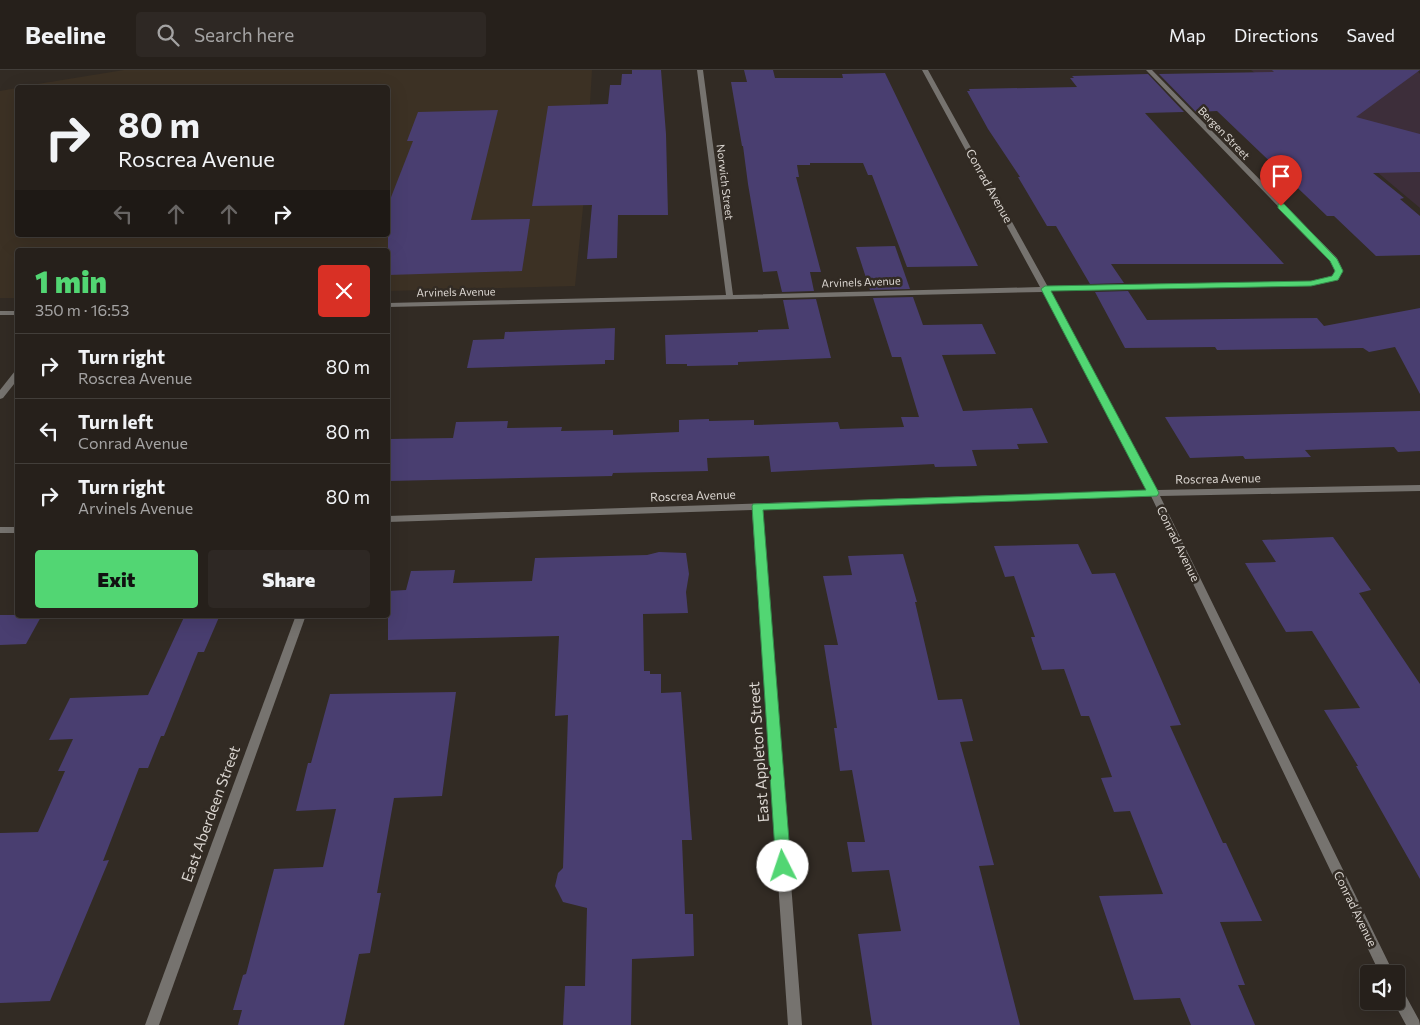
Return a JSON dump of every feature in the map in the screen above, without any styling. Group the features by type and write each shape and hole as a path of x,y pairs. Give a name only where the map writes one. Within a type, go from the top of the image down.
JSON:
{"street":[{"name":"Norwich Street","path":"700,70 730,297"},
{"name":"Conrad Avenue","path":"925,70 1154,493 1383,965"},
{"name":"Bergen Street","path":"1149,70 1334,260 1339,271 1335,278"},
{"name":"Arvinels Avenue","path":"390,305 1311,283 1335,278"},
{"path":"0,313 15,313"},
{"path":"0,396 15,377"},
{"name":"Roscrea Avenue","path":"390,519 1154,493 1420,488"},
{"name":"East Appleton Street","path":"757,506 795,1025"},
{"path":"0,530 15,530"},
{"name":"East Aberdeen Street","path":"152,1025 300,618"},
{"path":"1405,1008 1414,1025"}],"shaded area":[{"path":"124,70 592,70 585,188 575,286 390,291 390,248 15,248 15,298 0,298 0,91 15,88 15,237 390,237 390,85 31,85"},
{"path":"1251,70 1417,70 1420,74 1420,208 1296,104"}],"building":[{"path":"632,70 661,70 666,134 668,215 618,215 617,258 587,259 592,205 532,206 548,106 608,104 610,85 621,85 622,74 632,74"},
{"path":"744,70 773,70 775,78 843,78 842,74 885,73 978,266 907,267 872,175 868,175 863,163 810,163 810,165 797,165 799,177 796,177 821,272 810,272 814,291 782,292 777,271 763,272 731,82 747,82"},
{"path":"1272,70 1420,70 1356,117 1420,134 1420,172 1373,173 1404,198 1400,199 1420,216 1420,255 1376,256 1334,216 1327,216 1217,111 1196,112 1159,74 1274,72"},
{"path":"1148,74 1184,112 1145,113 1284,264 1111,264 1124,283 1090,284 1056,226 1047,226 1018,177 1020,177 988,129 967,91 970,91 969,89 1077,87 1070,78 1074,78 1072,76"},
{"path":"498,110 471,220 530,219 522,271 390,275 388,237 390,237 390,200 413,141 407,141 418,112"},
{"path":"895,246 910,289 870,290 856,247"},
{"path":"1128,291 1147,320 1317,318 1324,326 1420,308 1420,394 1395,347 1369,352 1363,348 1217,350 1215,347 1125,348 1095,292"},
{"path":"913,297 923,325 982,324 996,354 942,355 963,411 1032,408 1048,443 1017,444 1019,449 972,450 977,466 935,467 934,464 771,472 769,456 707,458 708,471 613,473 612,476 390,481 390,439 453,438 456,422 508,421 507,428 562,427 561,431 613,430 613,435 679,432 679,420 709,419 709,421 754,420 754,425 838,422 840,429 904,427 901,417 919,417 901,357 892,357 873,298"},
{"path":"816,299 831,358 738,362 738,365 687,366 687,364 666,364 665,335 789,329 783,300"},
{"path":"615,328 614,360 605,360 605,364 467,368 473,340 504,339 505,332"},
{"path":"1420,411 1420,451 1398,452 1394,447 1305,450 1311,457 1245,459 1243,456 1190,458 1165,417"},
{"path":"1333,537 1371,590 1359,593 1420,684 1420,879 1356,766 1358,766 1324,710 1360,708 1312,631 1286,632 1245,563 1276,562 1262,540"},
{"path":"1078,544 1092,574 1115,573 1181,725 1170,726 1223,843 1226,843 1262,921 1220,922 1245,985 1238,985 1255,1025 1191,1025 1180,998 1134,1000 1099,896 1163,894 1130,811 1114,812 1101,778 1112,777 1089,716 1081,716 1064,669 1042,670 1031,637 1035,637 1014,576 1005,577 994,546"},
{"path":"659,552 686,553 689,574 686,592 688,613 643,614 644,671 650,671 650,674 661,674 661,693 681,692 692,840 682,840 685,914 693,914 694,956 632,959 631,1025 563,1025 565,986 585,986 587,908 563,902 555,886 558,873 563,868 568,715 555,716 559,636 388,640 390,591 406,590 411,571 455,570 453,583 532,581 535,558 647,555"},
{"path":"903,554 917,602 915,602 938,700 962,699 973,741 960,742 994,865 979,866 1020,1025 872,1025 858,934 901,931 889,870 852,872 847,842 865,842 852,770 840,771 834,728 837,728 824,645 838,645 823,576 852,575 848,556"},
{"path":"0,615 15,615 15,618 40,618 26,644 0,645"},
{"path":"184,618 219,618 204,652 198,652 164,736 161,736 148,768 139,768 103,861 109,860 50,1001 0,1003 0,833 38,832 65,771 58,771 73,739 49,740 70,698 148,695"},
{"path":"456,692 442,796 394,798 377,893 381,893 370,953 359,954 344,1025 238,1025 242,1010 233,1010 243,975 246,974 274,869 323,867 336,809 296,811 308,763 311,763 330,694"}],"route":[{"path":"783,866 757,506 1154,493 1045,289 1311,283 1335,278 1339,271 1334,260 1281,206"}]}
